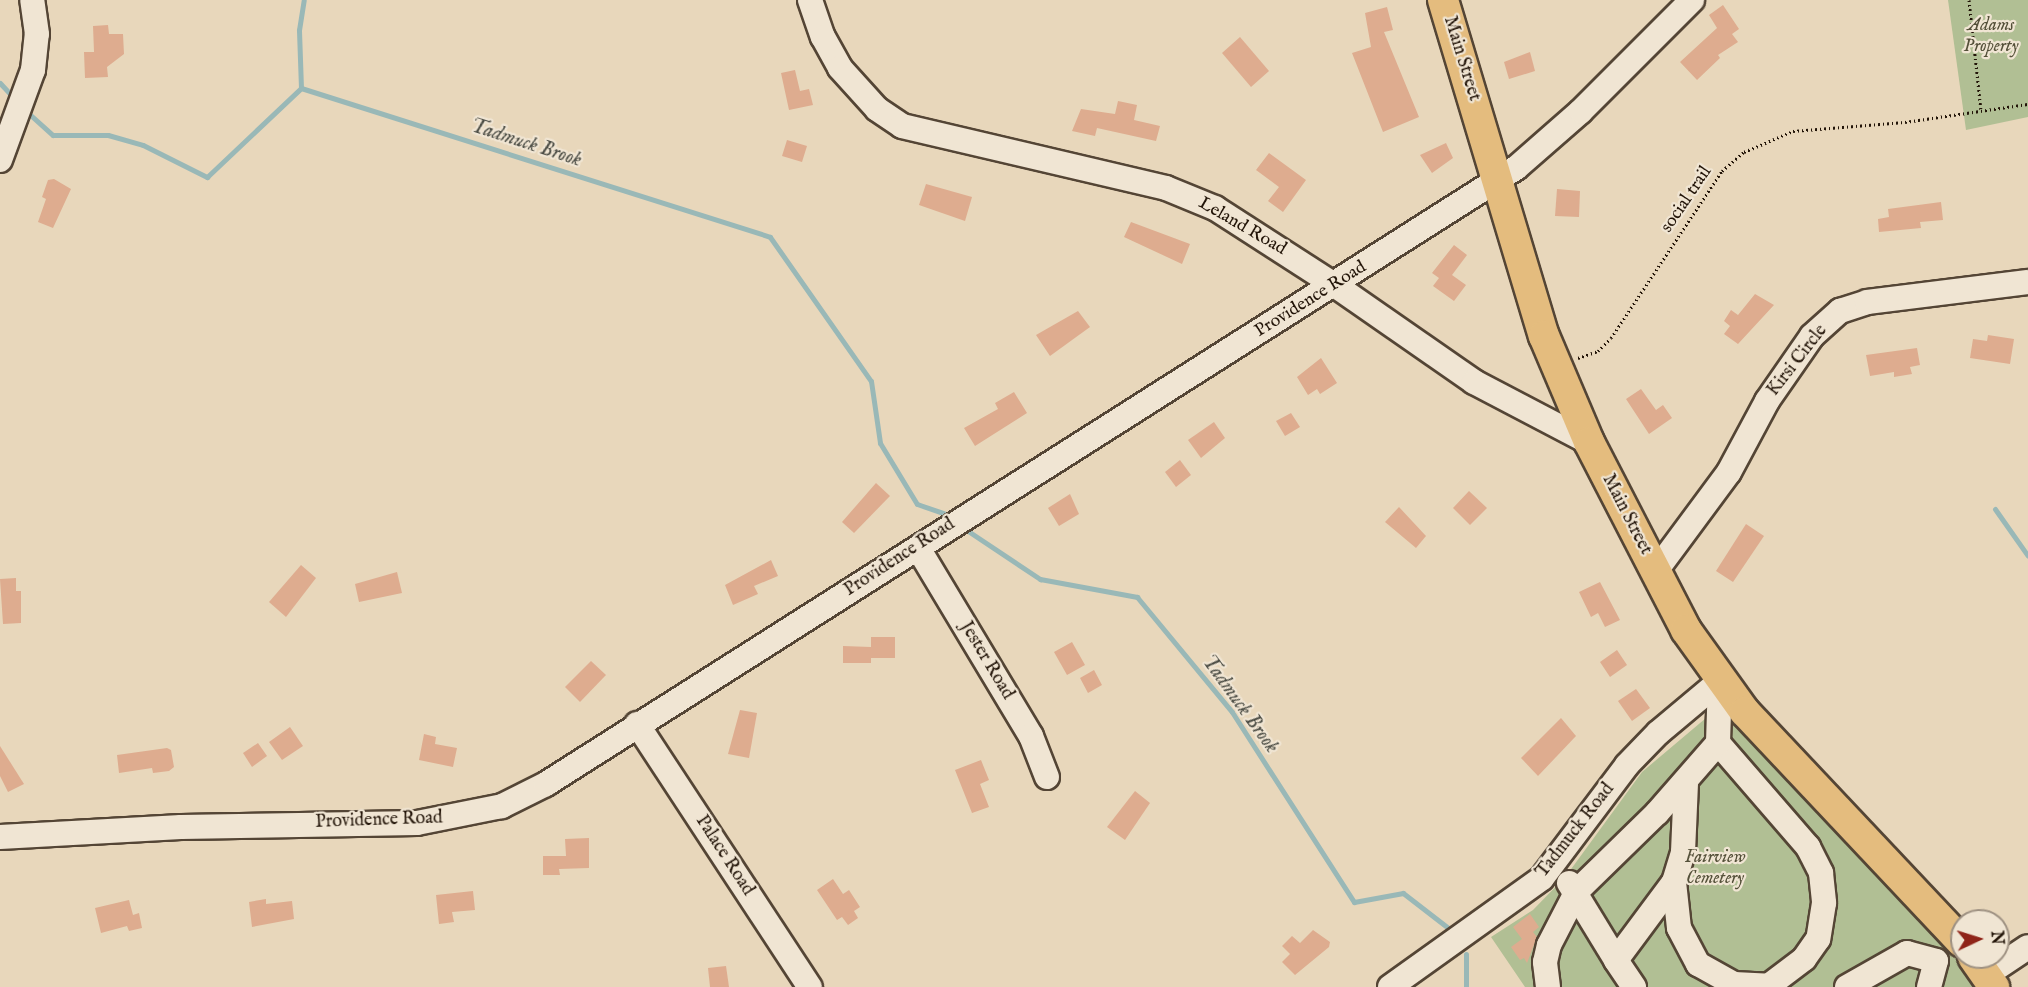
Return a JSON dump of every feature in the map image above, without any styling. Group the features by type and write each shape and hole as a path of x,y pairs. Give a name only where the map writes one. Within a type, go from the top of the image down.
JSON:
{"main road":[{"name":"Main Street","path":"1443,0 1544,336 1589,442 1655,572 1720,681 1821,795 1950,929"}],"street":[{"path":"0,160 33,70 37,34 32,0"},
{"name":"Leland Road","path":"810,0 823,37 840,68 877,109 902,126 1166,188 1215,208 1336,286 1474,382 1589,442"},
{"name":"Providence Road","path":"0,837 181,827 417,823 502,806 546,784 637,724 918,548 1072,447 1336,286 1498,180 1581,111 1692,0"},
{"name":"Kirsi Circle","path":"1655,572 1728,472 1767,401 1799,354 1840,311 1867,302 2028,282"},
{"name":"Jester Road","path":"918,548 1031,736 1047,777"},
{"path":"1548,987 1545,962 1549,945 1577,891 1686,782 1718,743 1720,681"},
{"name":"Tadmuck Road","path":"1390,987 1519,897 1553,866 1627,765 1658,733 1720,681"},
{"name":"Palace Road","path":"637,724 810,987"},
{"path":"1674,882 1679,928 1698,964 1734,984 1768,986 1804,960 1818,939 1824,903 1821,873 1808,847 1748,782 1718,743"},
{"path":"1616,960 1674,882 1683,852 1686,782"},
{"path":"1553,866 1577,891 1634,987"},
{"path":"1984,973 2028,947"},
{"path":"1847,987 1907,953 1936,961"},
{"path":"1929,987 1936,961 1950,953"}],"path":[{"path":"1968,0 1981,111"},
{"name":"social trail","path":"1557,365 1598,351 1611,338 1722,171 1744,152 1793,131 2028,104"}],"green space":[{"name":"Adams Property","path":"1948,0 2028,0 2028,117 1966,130"},
{"name":"Fairview Cemetery","path":"1731,717 1921,906 1950,945 1950,969 1968,969 1982,987 1525,987 1491,937 1533,910 1566,876 1642,772 1706,718"}],"building":[{"path":"1723,5 1739,29 1732,34 1738,42 1718,55 1720,58 1697,80 1680,62 1717,28 1709,15"},
{"path":"1387,7 1393,30 1384,32 1419,117 1383,132 1352,53 1371,47 1365,13"},
{"path":"108,25 109,34 123,34 124,54 107,67 108,77 85,78 84,52 94,52 93,26"},
{"path":"1240,37 1269,71 1251,87 1222,53"},
{"path":"1530,52 1535,71 1509,79 1504,62"},
{"path":"795,70 800,91 809,89 813,105 789,110 781,73"},
{"path":"1118,101 1137,105 1134,120 1160,126 1156,141 1097,128 1095,136 1072,131 1081,109 1115,114"},
{"path":"787,140 807,146 802,162 782,156"},
{"path":"1446,143 1453,158 1432,173 1420,155"},
{"path":"1269,153 1306,180 1283,212 1268,201 1279,187 1256,170"},
{"path":"54,179 71,189 53,228 38,222 46,199 42,197 48,180"},
{"path":"926,184 972,197 965,221 919,205"},
{"path":"1557,189 1580,191 1579,217 1555,216"},
{"path":"1941,202 1943,220 1920,222 1921,228 1879,232 1878,219 1889,217 1888,209"},
{"path":"1131,222 1190,244 1182,264 1124,237"},
{"path":"1454,245 1467,255 1452,275 1466,285 1454,301 1433,286 1439,278 1432,273"},
{"path":"1755,294 1774,305 1738,344 1724,334 1730,326 1724,321 1731,310 1738,315"},
{"path":"1078,311 1090,327 1050,356 1036,335"},
{"path":"1988,335 2014,339 2010,364 1970,358 1973,339 1987,341"},
{"path":"1917,348 1920,365 1910,367 1912,374 1894,377 1894,372 1870,376 1866,355"},
{"path":"1321,358 1337,383 1320,394 1317,389 1308,395 1297,377"},
{"path":"1641,389 1656,410 1663,405 1672,418 1649,434 1626,399"},
{"path":"1014,392 1027,413 975,446 964,428 998,409 995,403"},
{"path":"1291,413 1300,427 1285,436 1276,421"},
{"path":"1214,422 1225,438 1201,458 1188,440"},
{"path":"1180,460 1191,475 1176,487 1165,472"},
{"path":"876,483 890,496 854,533 842,522"},
{"path":"1469,491 1487,508 1470,525 1453,508"},
{"path":"1070,494 1079,514 1059,526 1048,508"},
{"path":"1399,507 1426,536 1416,548 1385,522"},
{"path":"1746,524 1764,536 1733,582 1716,571"},
{"path":"771,560 778,576 754,586 758,594 733,605 725,585"},
{"path":"301,565 316,578 286,617 269,602"},
{"path":"397,572 402,593 359,602 355,584"},
{"path":"16,578 16,591 21,591 21,623 3,624 0,579"},
{"path":"1600,582 1620,620 1605,627 1598,613 1591,617 1579,592"},
{"path":"871,637 895,637 895,658 871,658 871,663 843,663 843,646 871,647"},
{"path":"1072,642 1085,665 1067,675 1054,652"},
{"path":"1617,650 1627,665 1610,677 1600,662"},
{"path":"591,661 606,675 580,702 565,687"},
{"path":"1094,670 1102,685 1088,693 1080,678"},
{"path":"1636,689 1650,708 1632,721 1618,701"},
{"path":"740,710 757,713 749,758 728,754"},
{"path":"1561,718 1576,736 1538,776 1521,758"},
{"path":"290,727 303,746 282,760 269,742"},
{"path":"424,734 436,737 435,744 457,748 453,767 419,760"},
{"path":"258,743 267,756 252,767 243,753"},
{"path":"0,746 24,784 8,792 0,776"},
{"path":"167,748 171,750 174,767 169,771 153,773 152,768 119,773 117,755"},
{"path":"981,760 989,780 980,784 989,807 972,813 955,770"},
{"path":"1135,791 1150,803 1125,840 1107,827"},
{"path":"589,838 589,868 559,869 560,875 543,875 543,856 566,856 565,839"},
{"path":"833,879 843,894 849,890 860,907 854,911 858,918 848,925 842,917 837,920 817,890"},
{"path":"473,891 475,910 452,912 454,922 439,924 436,895"},
{"path":"266,899 266,904 292,901 294,919 252,927 249,902"},
{"path":"129,900 133,915 139,913 142,928 129,931 127,926 101,933 95,908"},
{"path":"1530,914 1539,927 1533,932 1537,937 1527,963 1524,958 1520,960 1511,947 1522,939 1513,927"},
{"path":"1313,930 1330,942 1329,947 1295,975 1282,962 1290,954 1282,946 1292,936 1300,943"},
{"path":"726,966 729,987 710,987 708,968"}],"waterway":[{"path":"301,88 299,30 304,0"},
{"name":"Tadmuck Brook","path":"0,83 15,99"},
{"name":"Tadmuck Brook","path":"26,111 53,135 108,135 143,145 207,177 301,88 770,237 871,381 880,443 917,504 943,513"},
{"path":"1995,509 2028,556"},
{"name":"Tadmuck Brook","path":"968,531 1040,579 1137,597 1232,712 1354,902 1403,893 1447,927"},
{"name":"Tadmuck Brook","path":"1466,954 1466,987"}]}
